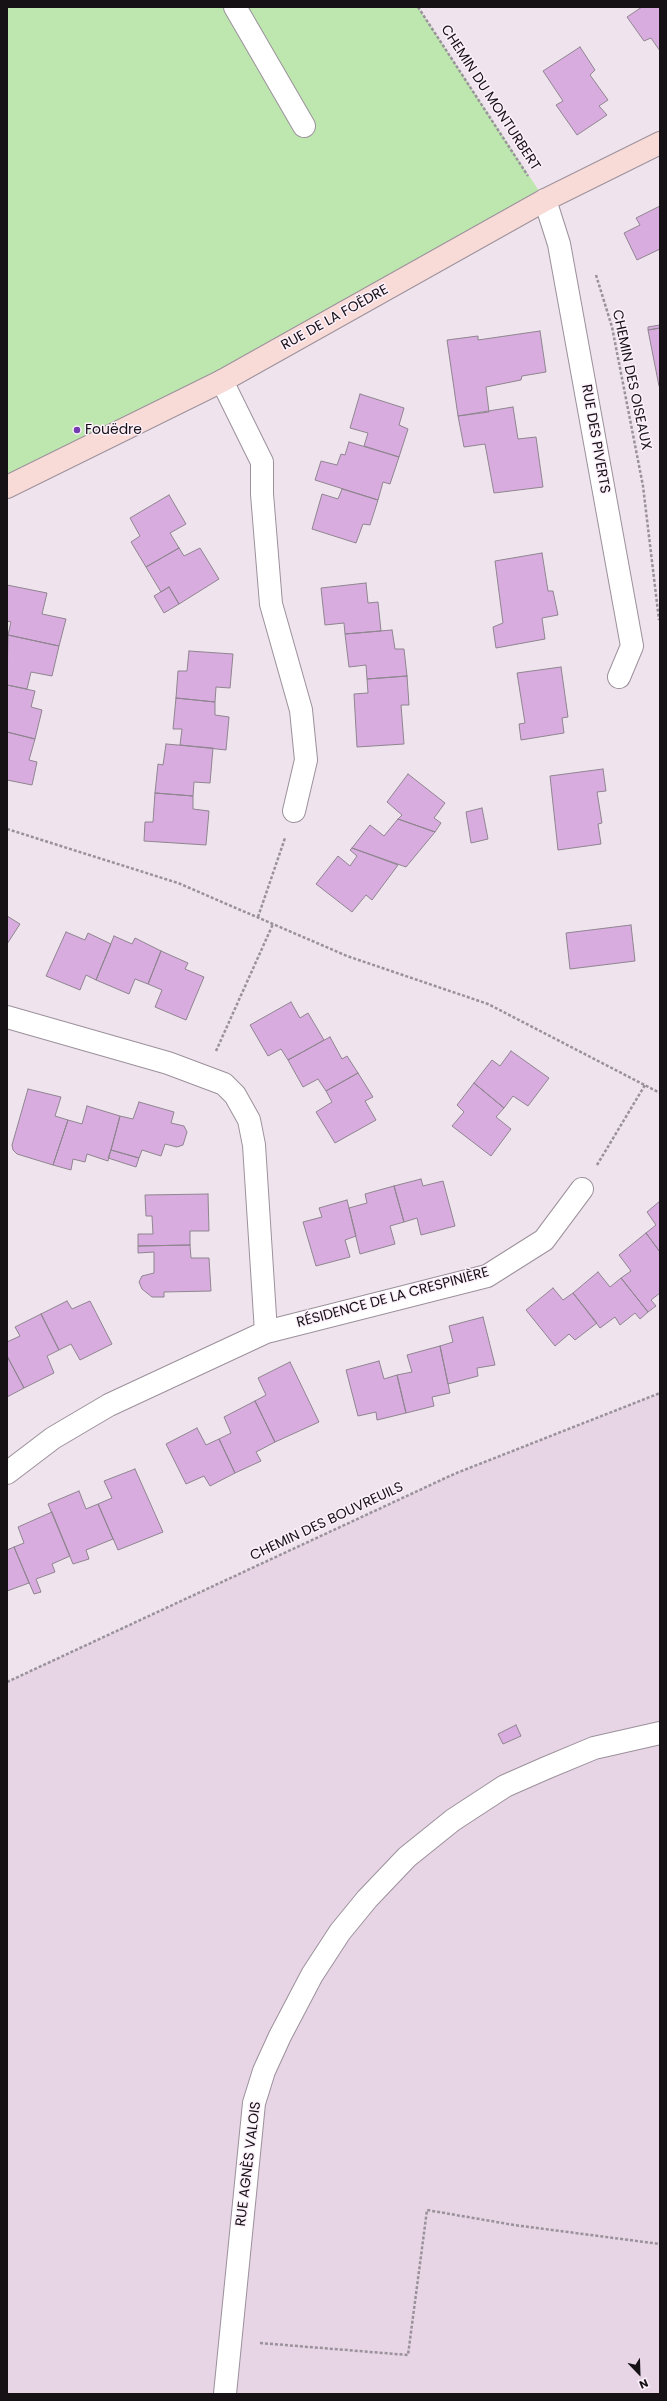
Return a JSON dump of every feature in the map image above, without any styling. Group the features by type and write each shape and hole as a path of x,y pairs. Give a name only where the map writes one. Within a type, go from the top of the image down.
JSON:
{"street":[{"path":"235,7 304,126"},
{"name":"RUE DE LA FOËDRE","path":"7,487 222,382 545,200 660,143"},
{"name":"RUE DES PIVERTS","path":"545,200 560,244 632,646 619,678"},
{"path":"222,382 262,462 262,494 271,604 301,710 306,760 294,811"},
{"path":"7,1017 168,1063 204,1078 224,1084 235,1095 250,1120 254,1145 266,1332"},
{"name":"RÉSIDENCE DE LA CRESPINIÈRE","path":"7,1473 53,1438 109,1405 266,1332 487,1276 544,1240 582,1189"},
{"name":"RUE AGNÈS VALOIS","path":"225,2394 254,2103 264,2071 280,2036 312,1975 340,1932 367,1899 407,1857 453,1820 505,1786 594,1748 660,1733"}],"path":[{"name":"CHEMIN DU MONTURBERT","path":"418,7 545,200"},
{"name":"CHEMIN DES OISEAUX","path":"596,273 612,327 643,486 660,629"},
{"path":"258,917 294,811"},
{"path":"7,829 178,883 347,956 488,1004 660,1092"},
{"path":"204,1078 273,924"},
{"path":"582,1189 645,1085"},
{"name":"CHEMIN DES BOUVREUILS","path":"7,1682 454,1474 660,1393"},
{"path":"257,2342 408,2355 428,2210 514,2225 660,2244"}],"shaded area":[{"path":"660,1393 660,2394 7,2394 7,1682 454,1474"}],"green space":[{"path":"7,7 418,7 545,200 7,486"}],"building":[{"path":"642,7 660,7 660,51 651,38 644,41 627,17"},
{"path":"580,47 595,70 590,75 608,100 599,106 607,115 577,135 556,105 563,101 543,71"},
{"path":"660,206 660,249 637,260 624,233 640,225 636,218"},
{"path":"660,325 660,328 648,330 648,327"},
{"path":"660,328 660,385 659,386 648,330"},
{"path":"540,331 546,372 522,376 521,380 486,387 489,412 458,416 447,340 478,336 478,340"},
{"path":"360,394 404,408 399,425 408,429 399,457 364,446 368,433 350,428"},
{"path":"513,407 518,439 536,437 543,487 494,493 485,444 464,447 458,416"},
{"path":"349,442 399,457 390,484 383,482 378,500 315,480 321,461 337,465 341,454 345,455"},
{"path":"342,489 378,500 370,525 363,524 356,543 312,529 322,494 338,499"},
{"path":"169,495 186,524 170,533 179,548 146,567 131,542 140,536 130,518"},
{"path":"179,548 184,556 200,548 219,579 179,604 169,587 161,592 146,567"},
{"path":"542,553 548,591 553,591 558,615 542,618 545,639 496,648 493,627 503,623 495,561"},
{"path":"366,583 368,603 378,602 381,631 345,634 344,623 325,625 321,588"},
{"path":"7,585 47,593 42,614 66,619 59,646 8,635 11,622 7,621"},
{"path":"169,587 179,604 164,613 154,596"},
{"path":"392,630 395,649 404,649 407,676 367,679 366,665 349,667 345,634"},
{"path":"8,635 59,646 52,676 31,672 27,689 7,685"},
{"path":"189,651 233,654 230,688 216,687 215,702 176,698 178,671 187,671"},
{"path":"561,667 568,717 562,718 564,733 521,740 519,724 525,723 517,673"},
{"path":"407,676 409,705 401,705 404,744 357,747 354,694 368,693 367,679"},
{"path":"7,685 35,691 31,707 42,710 35,739 7,732"},
{"path":"176,698 215,702 215,715 229,717 226,750 180,745 182,729 173,729"},
{"path":"7,732 35,739 29,760 37,762 32,785 7,780"},
{"path":"166,744 213,748 210,783 194,782 193,796 155,793 158,764 163,765"},
{"path":"603,769 606,791 597,792 602,823 598,824 601,844 558,850 550,776"},
{"path":"408,774 445,803 434,818 441,823 435,832 398,819 402,815 387,802"},
{"path":"155,793 193,796 193,809 209,811 206,845 144,841 145,822 153,822"},
{"path":"482,808 488,839 471,843 466,812"},
{"path":"398,819 435,832 406,867 352,848 370,825 384,836"},
{"path":"352,848 398,865 372,900 366,895 352,912 316,884 338,856 350,866 357,856 350,850"},
{"path":"7,916 20,924 7,944"},
{"path":"631,925 635,961 570,969 566,933"},
{"path":"66,932 85,940 88,933 111,944 96,980 86,975 80,990 46,976"},
{"path":"114,936 132,944 135,938 161,951 148,984 135,979 129,994 96,980"},
{"path":"161,951 188,963 185,969 204,977 186,1020 155,1007 162,990 148,984"},
{"path":"291,1002 300,1018 308,1013 324,1040 288,1060 281,1049 268,1056 250,1025"},
{"path":"330,1037 342,1059 347,1056 358,1073 326,1091 318,1079 303,1087 288,1060"},
{"path":"511,1051 549,1078 528,1106 513,1096 504,1108 474,1083 492,1060 500,1066"},
{"path":"358,1073 373,1097 365,1101 376,1120 335,1143 316,1112 332,1102 326,1091"},
{"path":"474,1083 504,1108 496,1117 511,1129 491,1156 452,1126 464,1112 457,1105"},
{"path":"28,1089 61,1097 55,1116 68,1120 53,1165 17,1154 13,1150 12,1145"},
{"path":"139,1102 174,1112 171,1123 184,1126 187,1132 183,1145 177,1147 165,1144 161,1156 142,1150 139,1158 111,1150 120,1116 133,1119"},
{"path":"87,1106 120,1116 108,1161 87,1154 85,1162 73,1159 71,1170 53,1165 68,1120 82,1124"},
{"path":"111,1150 139,1158 136,1167 108,1158"},
{"path":"421,1179 423,1186 443,1181 455,1226 421,1235 417,1218 404,1222 394,1186"},
{"path":"394,1186 404,1222 390,1226 395,1244 360,1254 349,1208 367,1203 365,1194"},
{"path":"208,1194 209,1231 190,1231 190,1245 138,1246 138,1234 153,1234 152,1216 146,1216 145,1195"},
{"path":"347,1200 356,1236 345,1240 350,1257 316,1266 303,1222 322,1217 319,1208"},
{"path":"660,1201 660,1252 646,1233 656,1225 647,1212"},
{"path":"646,1233 660,1252 660,1293 651,1300 656,1306 648,1312 621,1278 631,1271 619,1255"},
{"path":"190,1245 191,1258 209,1258 211,1291 164,1292 164,1297 152,1297 142,1289 139,1282 142,1276 154,1273 154,1252 138,1253 138,1246"},
{"path":"598,1272 610,1287 621,1278 648,1312 640,1319 635,1313 620,1325 615,1317 600,1328 573,1293"},
{"path":"553,1288 563,1300 573,1293 597,1323 575,1340 569,1334 555,1346 526,1310"},
{"path":"67,1301 72,1309 90,1301 112,1344 80,1360 71,1344 59,1350 41,1314"},
{"path":"41,1314 59,1350 47,1356 54,1373 24,1388 7,1356 7,1342 20,1336 15,1327"},
{"path":"483,1317 495,1365 477,1368 478,1376 448,1384 440,1346 453,1342 449,1326"},
{"path":"440,1346 450,1393 432,1397 434,1406 406,1413 397,1375 412,1372 407,1355"},
{"path":"7,1356 24,1388 7,1397"},
{"path":"379,1361 384,1379 397,1375 406,1413 377,1420 376,1412 358,1416 346,1370"},
{"path":"290,1362 319,1422 275,1442 255,1401 266,1395 258,1378"},
{"path":"255,1401 275,1442 256,1452 261,1461 235,1473 219,1439 231,1433 224,1417"},
{"path":"197,1428 206,1445 219,1439 235,1473 210,1486 204,1476 186,1484 166,1444"},
{"path":"135,1469 163,1532 118,1550 98,1504 112,1498 104,1481"},
{"path":"79,1491 86,1509 98,1504 113,1539 86,1550 89,1559 73,1564 48,1504"},
{"path":"52,1512 70,1556 52,1564 55,1572 36,1579 41,1592 34,1594 14,1547 24,1543 18,1527"},
{"path":"14,1547 29,1583 7,1591 7,1550"},
{"path":"516,1725 521,1736 503,1744 498,1734"}],"place":[{"name":"Fouëdre","path":"77,430"}]}
